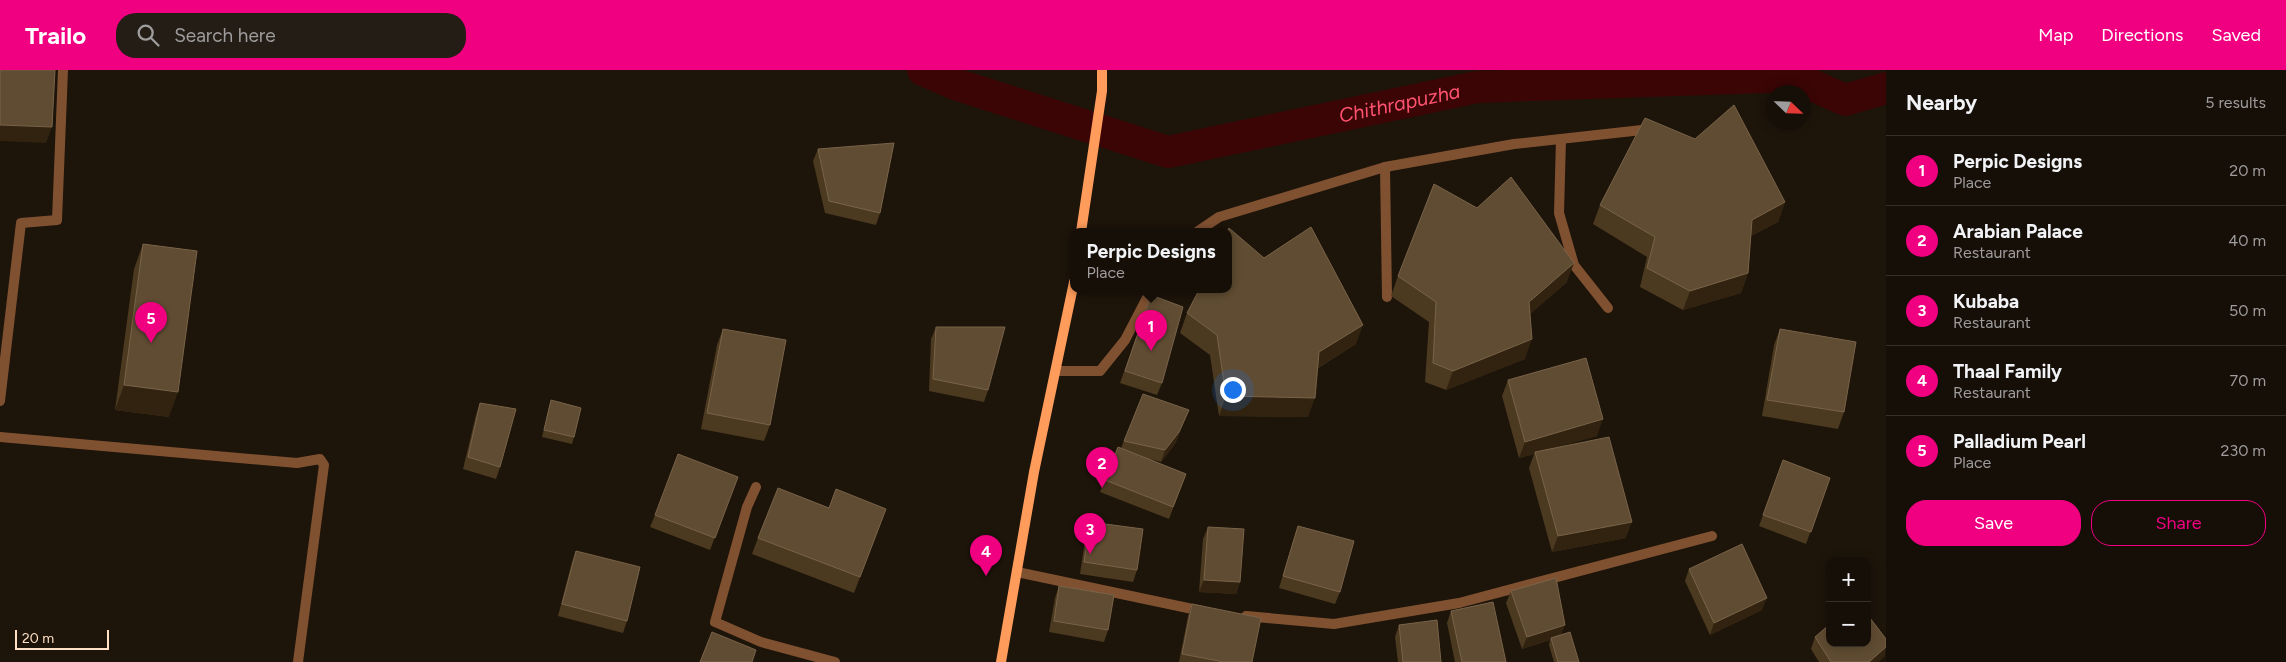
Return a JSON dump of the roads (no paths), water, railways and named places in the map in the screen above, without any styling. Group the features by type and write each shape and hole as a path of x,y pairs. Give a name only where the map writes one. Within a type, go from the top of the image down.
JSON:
{"main road":[{"path":"1082,228 1102,91 1102,70"},
{"path":"1001,662 1034,472 1072,293"}],"street":[{"path":"0,401 21,223 58,220 63,70"},
{"path":"1203,228 1219,217 1385,167 1514,144 1642,130"},
{"path":"1561,139 1559,213 1574,265 1608,308"},
{"path":"1385,167 1387,297"},
{"path":"1056,371 1100,371 1125,340 1149,293"},
{"path":"0,437 297,463 320,458 324,465 298,662"},
{"path":"756,487 747,507 716,622 761,642 835,662"},
{"path":"1236,615 1334,624 1459,603 1712,536"},
{"path":"1017,572 1216,614"}],"waterway":[{"name":"Chithrapuzha","path":"923,70 958,85 1168,152 1477,87 1792,76 1845,100 1886,88"}],"place":[{"name":"Palladium Pearl","path":"151,343"},
{"name":"Perpic Designs","path":"1151,351"},
{"name":"Arabian Palace","path":"1102,488"},
{"name":"Kubaba","path":"1090,554"},
{"name":"Thaal Family","path":"986,576"}]}
